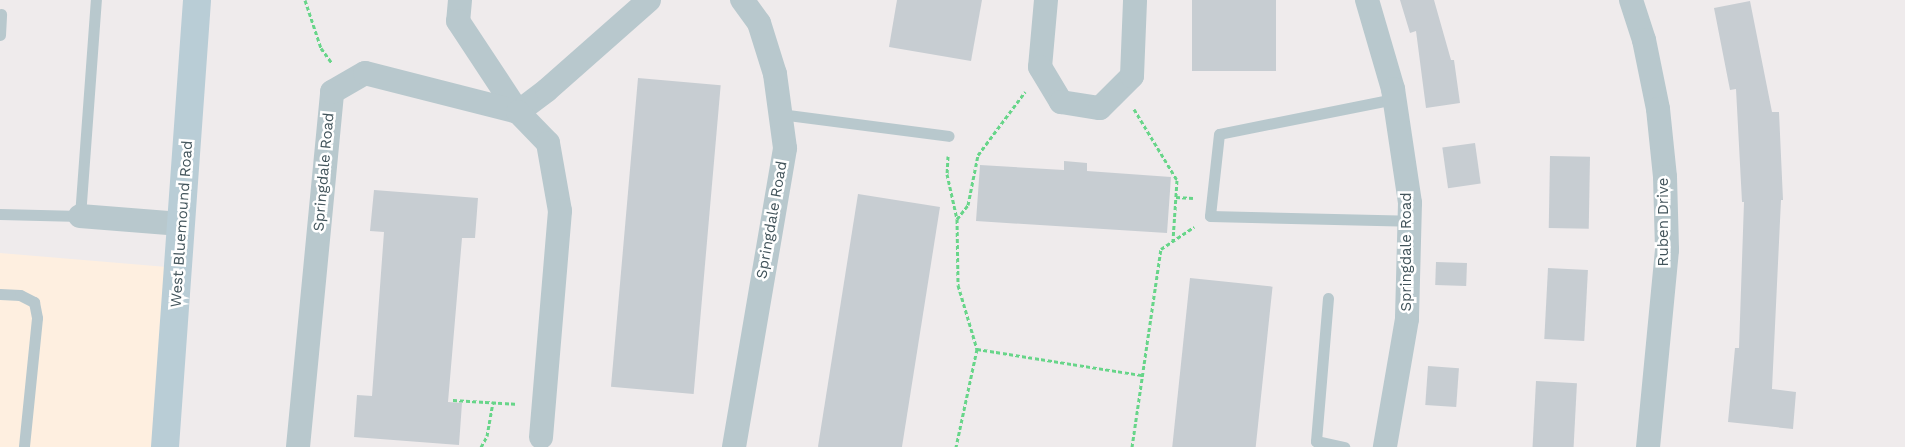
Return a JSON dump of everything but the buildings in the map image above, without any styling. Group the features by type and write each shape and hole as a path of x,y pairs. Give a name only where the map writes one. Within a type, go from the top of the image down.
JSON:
{"main road":[{"name":"West Bluemound Road","path":"165,447 197,0"}],"street":[{"path":"460,0 458,21 518,112 548,142 560,211 540,442"},
{"path":"518,112 547,90 649,0"},
{"name":"Springdale Road","path":"734,447 785,148 774,74 759,23 742,0"},
{"path":"1046,0 1040,67 1062,102 1100,108 1132,76 1135,0"},
{"name":"Springdale Road","path":"1367,0 1394,99 1410,203 1407,319 1385,447"},
{"name":"Ruben Drive","path":"1631,0 1644,40 1658,109 1665,178 1666,250 1648,447"},
{"name":"Springdale Road","path":"298,447 332,92 365,73 518,112"},
{"path":"80,216 182,224"}],"lane":[{"path":"0,214 80,216 96,0"},
{"path":"0,35 1,14"},
{"path":"1394,99 1219,134 1210,216 1409,221"},
{"path":"780,114 949,136"},
{"path":"0,294 20,296 34,302 37,318 24,447"},
{"path":"1328,298 1315,444 1344,447"}],"path":[{"path":"305,0 321,48 346,84"},
{"path":"957,219 968,205 978,155 1042,70"},
{"path":"1120,87 1177,180 1173,241"},
{"path":"949,136 947,174 957,219 958,285 976,349 956,447"},
{"path":"1132,447 1161,249 1210,216"},
{"path":"976,349 1142,375"},
{"path":"454,400 544,406"},
{"path":"481,447 487,436 493,402"}],"shaded area":[{"path":"0,253 179,268 165,447 0,447"}]}
